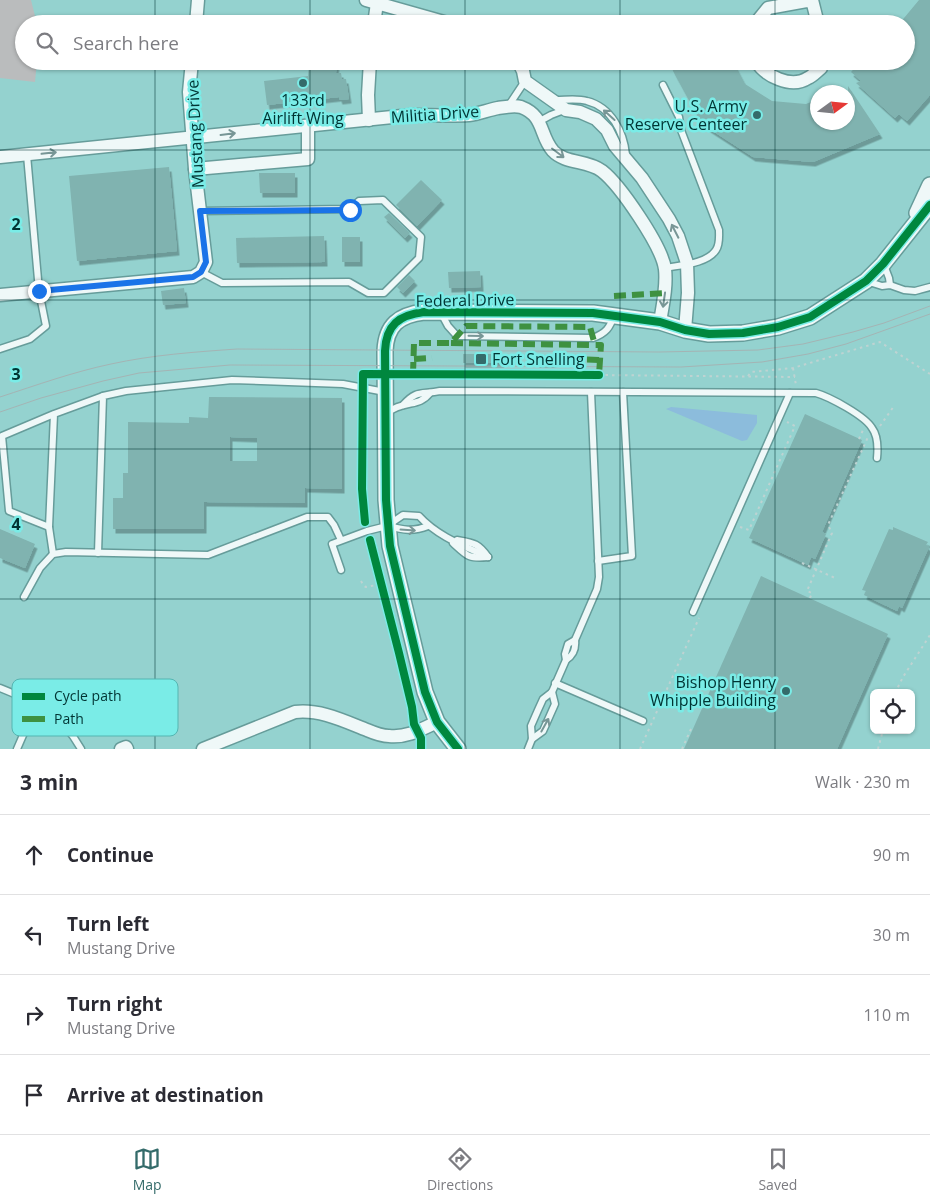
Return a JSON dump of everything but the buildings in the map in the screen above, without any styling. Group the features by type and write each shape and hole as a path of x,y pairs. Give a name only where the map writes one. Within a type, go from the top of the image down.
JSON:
{"street":[{"path":"197,15 198,0"},
{"path":"760,15 767,4 813,0 816,15"},
{"path":"373,15 371,1 420,15"},
{"name":"Mustang Drive","path":"191,70 189,92 195,168 206,262 201,272"},
{"path":"369,70 369,120"},
{"path":"522,70 525,81 566,110 580,112 596,119 607,130 615,146 642,178 669,219 678,236 687,263 688,293 685,330"},
{"path":"762,70 776,79 793,82 807,80 819,70"},
{"path":"508,106 520,107 540,121 546,140 554,152 566,159 591,165 602,170 654,240 665,268 665,293 660,322"},
{"name":"Militia Drive","path":"0,157 412,115 470,115 508,106"},
{"path":"195,168 308,159 308,126"},
{"name":"Federal Drive","path":"910,228 930,185"},
{"name":"Federal Drive","path":"458,749 447,737 438,722 425,692 394,565 387,526 386,342 388,332 397,321 411,313 593,313 660,322 685,330 710,334 743,333 778,327 810,317 866,281 883,264 930,205"},
{"path":"0,295 193,277 201,272"},
{"path":"202,749 295,712 303,711 325,715 390,737 409,734 438,722"}],"lane":[{"path":"508,106 525,81"},
{"path":"663,85 679,117 681,130 719,230 719,243 716,250 710,256 665,268"},
{"path":"553,100 588,101 602,109 615,121 618,127 624,140 626,158"},
{"path":"540,121 550,115 566,110"},
{"path":"0,349 30,339 46,326 39,291 27,155"},
{"path":"200,211 350,210 359,202 383,200 421,237 419,258 384,293 368,294 349,282 222,283 201,272"},
{"path":"883,264 890,285"},
{"path":"866,281 882,286 890,285 904,290 915,291 930,287"},
{"path":"441,312 448,326 457,336 593,338 603,334 611,327 615,315"},
{"path":"49,527 9,511 2,436 54,414 103,396 232,380 342,384 385,392"},
{"path":"385,413 403,405 410,398 422,392 440,391 816,393 827,396 866,420 874,431 878,451 877,458"},
{"path":"528,749 532,739 531,726 543,699 552,692 566,660 572,656 576,647 575,640 597,588 598,561 591,392"},
{"path":"598,561 632,556 623,392"},
{"path":"693,612 790,393"},
{"path":"98,553 103,396"},
{"path":"53,554 49,527 54,414"},
{"path":"342,570 332,544 387,526 403,515 419,516 428,526 449,538 466,555 474,558 488,557 480,546 472,542 449,538"},
{"path":"24,597 40,568 53,554 208,555 307,517 328,517 341,540"},
{"path":"387,526 406,531 418,530 428,526"},
{"path":"556,683 643,721"},
{"path":"0,688 12,693"},
{"path":"532,739 543,731 555,704 552,692"},
{"path":"17,749 23,736"},
{"path":"72,736 81,749"}],"path":[{"path":"748,376 751,372 793,368 880,342 930,374"},
{"path":"793,368 798,393"},
{"path":"590,375 795,377"},
{"path":"810,598 812,593 807,591 832,533 828,525 868,436 880,426 894,406"},
{"path":"736,535 740,526 749,530 788,443 795,426 786,422"},
{"path":"859,438 864,428"},
{"path":"802,563 835,578"},
{"path":"379,574 383,593"},
{"path":"361,581 366,587 382,584"},
{"path":"640,749 700,615"},
{"path":"897,689 930,634"},
{"path":"682,749 691,729"},
{"path":"878,749 882,734"}],"shaded area":[{"path":"0,0 31,0 35,15 15,15 15,70 36,70 35,82 0,78"}],"water":[{"path":"671,407 757,415 757,423 747,440 742,441 666,409"}],"tram line":[{"path":"0,397 111,364 158,356 237,349 659,352 758,350 803,344 853,332 930,306"},
{"path":"0,412 41,398 139,373 230,365 681,367 762,362 808,354 846,344 930,314"}],"marked path":[{"path":"614,296 665,293"},
{"path":"413,374 414,343 451,343 466,326 590,327 595,345 601,345 599,375"},
{"path":"451,343 595,345"},
{"path":"414,359 432,358"},
{"path":"569,359 600,360"}],"cycle path":[{"path":"458,749 437,722 425,692 390,546 386,500 385,351 391,328 401,319 415,313 424,312 593,313 660,322 685,330 709,334 743,333 778,327 810,317 866,281 883,264 930,205"},
{"path":"365,522 362,489 363,374 599,375"},
{"path":"370,540 412,707 414,724 421,738 421,749"}],"place":[{"name":"133rd Airlift Wing","path":"303,83"},
{"name":"U.S. Army Reserve Centeer","path":"757,115"},
{"name":"Fort Snelling","path":"481,359"},
{"name":"Bishop Henry Whipple Building","path":"786,691"}],"route":[{"path":"39,291 193,277 201,272 206,262 200,211 350,210"}]}
